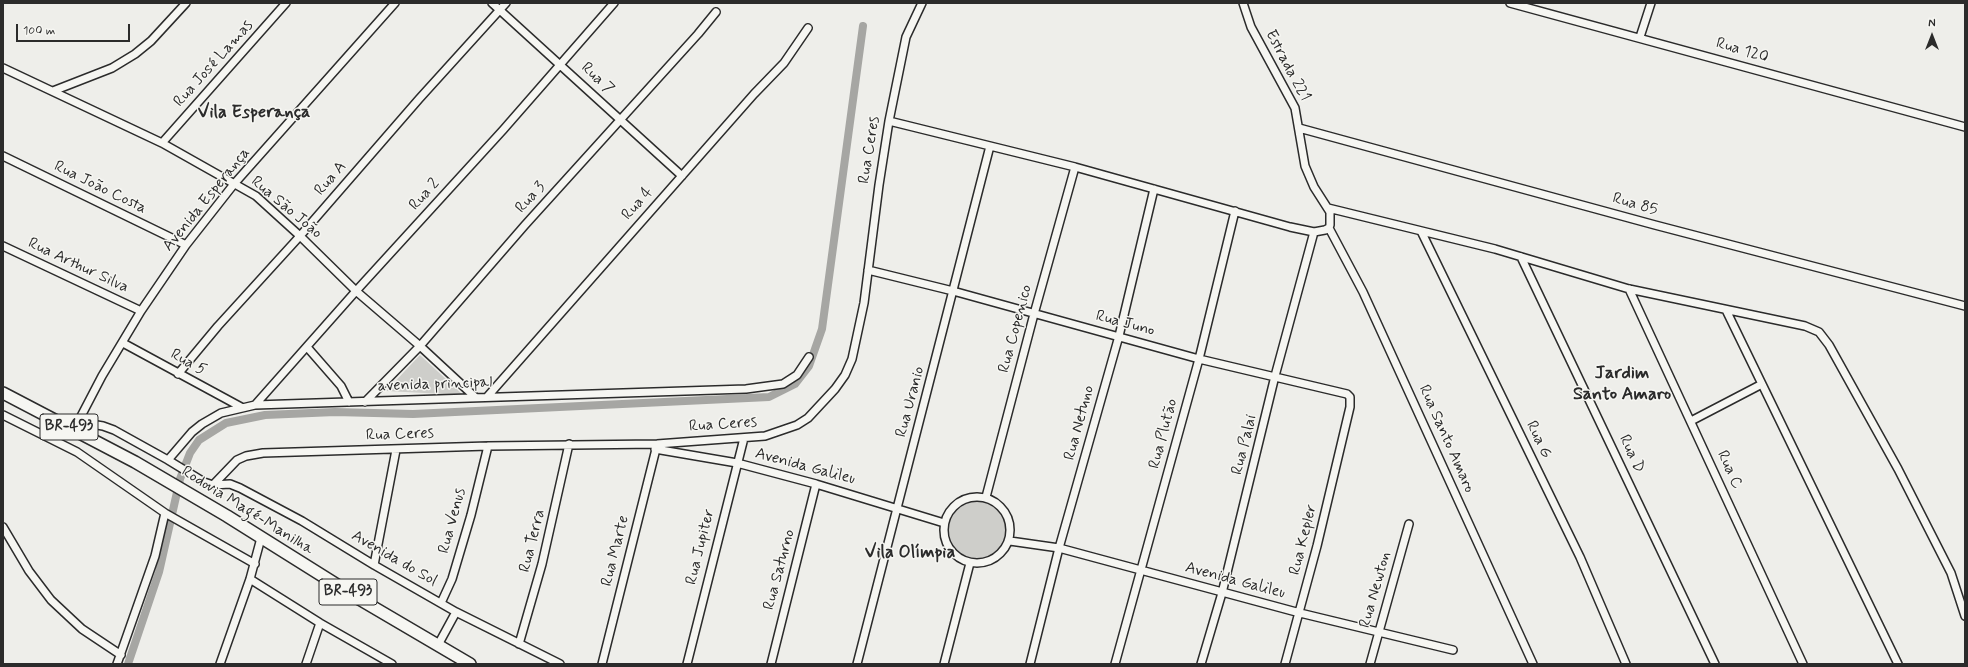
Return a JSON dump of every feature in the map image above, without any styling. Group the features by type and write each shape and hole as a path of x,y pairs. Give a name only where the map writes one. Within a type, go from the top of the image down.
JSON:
{"highway":[{"name":"Rodovia Magé-Manilha","path":"3,392 135,462 228,516 261,538 470,664"}],"street":[{"path":"53,91 112,68 135,54 151,41 186,3"},
{"name":"Rua José Lamas","path":"162,143 286,3"},
{"name":"Avenida Esperança","path":"78,422 102,376 141,311 186,245 234,184 395,3"},
{"name":"Rua 7","path":"492,3 682,176"},
{"name":"Rua A","path":"178,374 218,326 300,236 419,99 506,3"},
{"name":"Rua 2","path":"255,405 356,291 504,130 614,3"},
{"name":"Estrada 221","path":"1243,3 1252,27 1292,101 1299,128 1305,166 1314,187 1328,208"},
{"name":"Rua 120","path":"1510,3 1640,37 1965,127"},
{"path":"1640,37 1651,3"},
{"name":"Rua Ceres","path":"213,485 232,464 246,456 302,451 396,450 569,444 656,447 764,436 797,425 808,418 827,399 842,380 852,359 868,270 889,121 906,37 921,5"},
{"name":"Rua 3","path":"365,402 420,346 525,225 621,121 716,12"},
{"name":"Rua 4","path":"487,397 784,63 808,28"},
{"name":"Rua São João","path":"3,68 162,143 184,158 256,196 300,236 356,291 420,346 474,397"},
{"path":"889,121 1075,167 1314,232 1329,228 1330,216 1328,208 1521,257 1629,289 1812,328 1825,337 1898,469 1950,573 1965,616"},
{"name":"Rua 85","path":"1299,128 1655,225 1965,306"},
{"name":"Rua Uranio","path":"857,664 990,146"},
{"name":"Rua João Costa","path":"3,156 186,245"},
{"name":"Rua Copenico","path":"986,497 1034,314 1075,167"},
{"name":"Rua Netuno","path":"1030,664 1059,548 1119,336 1154,189"},
{"name":"Rua Plutão","path":"1115,664 1199,359 1235,211"},
{"name":"Rua Santo Amaro","path":"1329,228 1369,306 1534,664"},
{"name":"Rua G","path":"1420,231 1580,557 1626,664"},
{"name":"Rua Palai","path":"1201,664 1222,593 1275,376 1314,232"},
{"name":"Rua Arthur Silva","path":"3,246 141,311"},
{"name":"Rua D","path":"1521,257 1715,664"},
{"name":"Rua Juno","path":"868,270 953,291 1199,359 1347,394 1351,402 1346,422"},
{"name":"Rua C","path":"1629,289 1803,664"},
{"path":"1726,310 1898,664"},
{"name":"Rua 5","path":"123,343 241,408"},
{"path":"307,347 341,386 349,402"},
{"name":"avenida principal","path":"168,460 192,432 202,424 220,413 255,405 774,387 783,384 797,374 809,357"},
{"path":"1691,421 1762,384"},
{"path":"3,415 77,452 168,515 188,525 254,564"},
{"path":"62,424 78,422 103,426 114,430 168,460"},
{"name":"Rua Kepler","path":"1285,664 1300,613 1346,422"},
{"name":"Rua Jupiter","path":"687,664 744,438"},
{"name":"Rua Terra","path":"519,644 542,564 569,444"},
{"name":"Rua Venus","path":"442,603 456,565 488,446"},
{"name":"Avenida Galileu","path":"656,447 737,463 897,507 944,523"},
{"name":"Rua Marte","path":"602,664 656,447"},
{"path":"374,565 396,450"},
{"name":"Avenida do Sol","path":"168,460 204,482 213,485 230,484 240,488 302,521 374,565 456,612 560,664"},
{"name":"Rua Saturno","path":"771,664 816,484"},
{"path":"986,497 995,501 1006,511 1011,525 1010,540 1006,548 994,559 986,562 970,563 958,557 949,548 944,536 944,523 949,511 958,502 967,499 986,497"},
{"path":"117,664 168,515"},
{"name":"Rua Newton","path":"1370,664 1409,524"},
{"path":"3,527 29,571 51,600 82,629 121,654"},
{"path":"220,664 250,579 261,538"},
{"name":"Avenida Galileu","path":"1010,540 1059,548 1222,593 1378,633 1453,650"},
{"path":"944,664 970,563"},
{"path":"250,579 320,623 392,664"},
{"path":"438,645 456,612"},
{"path":"306,664 320,623"}],"shaded area":[{"path":"420,355 463,395 386,391"},
{"path":"978,501 989,503 1002,514 1005,519 1007,530 1005,541 994,554 989,557 978,559 967,557 954,546 951,541 949,530 951,519 962,506 967,503"}],"waterway":[{"path":"128,664 159,572 180,479 190,453 199,440 226,423 265,415 335,412 413,414 769,397 795,384 809,366 822,329 863,26"}],"district":[{"name":"Vila Esperança","path":"254,113"},
{"name":"Jardim Santo Amaro","path":"1622,384"},
{"name":"Vila Olímpia","path":"910,553"}]}
